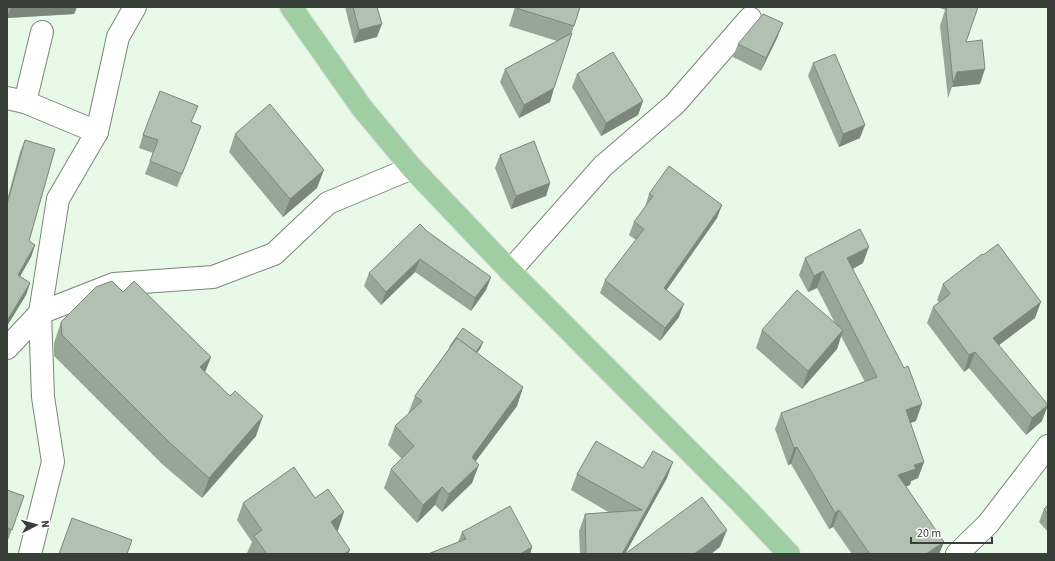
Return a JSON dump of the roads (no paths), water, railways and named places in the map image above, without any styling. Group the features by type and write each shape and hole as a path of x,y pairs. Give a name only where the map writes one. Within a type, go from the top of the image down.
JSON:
{"main road":[{"path":"291,7 362,108 412,168 510,271 736,498 789,554"}],"street":[{"path":"30,554 53,462 43,397 40,313 58,199 97,132 118,37 135,7"},
{"path":"510,271 602,166 675,104 750,18"},
{"path":"42,32 16,100 97,132"},
{"path":"7,348 40,313 114,284 213,277 274,254 328,203 412,168"},
{"path":"957,554 988,524 1048,446"}]}
